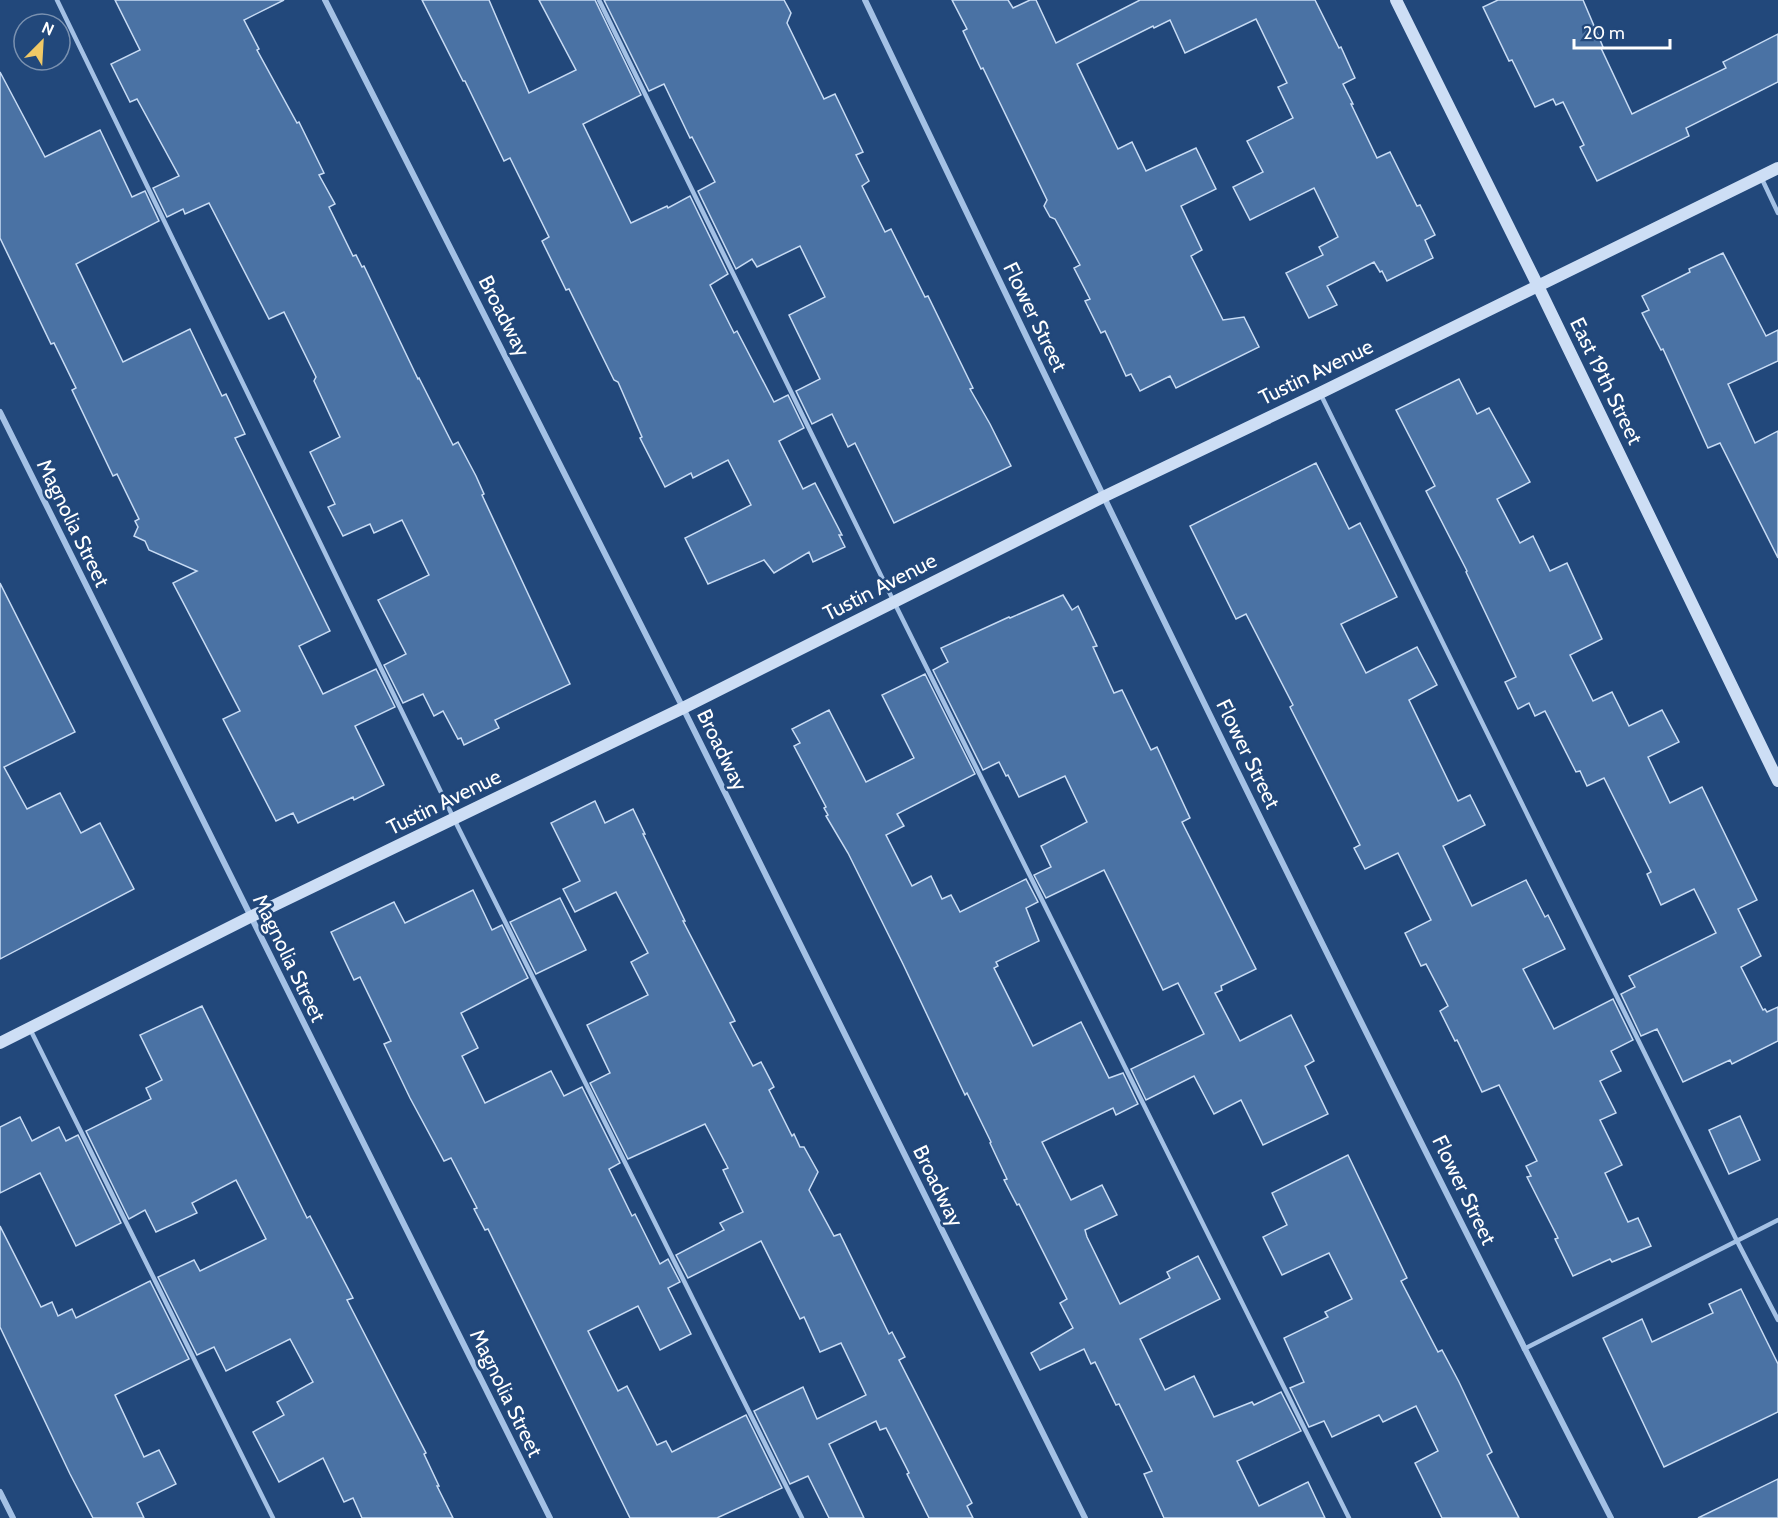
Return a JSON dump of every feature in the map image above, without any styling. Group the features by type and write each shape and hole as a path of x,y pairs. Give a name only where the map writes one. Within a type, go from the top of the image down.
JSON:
{"street":[{"name":"Broadway","path":"325,0 683,708 1085,1518"},
{"name":"Flower Street","path":"865,0 1103,497 1524,1349 1611,1518"},
{"name":"East 19th Street","path":"1396,0 1538,286 1778,781"},
{"name":"Tustin Avenue","path":"0,1043 250,916 683,708 1103,497 1778,168"},
{"name":"Magnolia Street","path":"0,412 550,1518"},
{"path":"0,1492 13,1518"}],"lane":[{"path":"57,0 454,819 802,1518"},
{"path":"599,0 894,602 1349,1518"},
{"path":"1760,177 1778,213"},
{"path":"1320,393 1778,1320"},
{"path":"30,1028 273,1518"},
{"path":"1524,1349 1778,1220"}],"building":[{"path":"115,0 284,0 244,20 259,49 257,50 297,123 299,122 324,173 319,175 335,204 329,207 353,256 356,255 362,267 364,266 418,379 453,445 458,442 476,476 484,494 482,495 570,684 495,720 499,728 464,745 461,738 458,739 443,711 434,716 423,694 403,703 384,665 406,654 378,600 429,575 402,520 374,533 370,524 343,536 328,507 335,504 310,452 340,437 314,381 316,377 284,312 269,319 209,203 185,214 183,209 167,217 153,188 179,176 137,99 130,102 111,64 140,50"},
{"path":"422,0 489,0 529,93 576,70 539,0 595,0 641,95 583,124 631,223 690,196 728,274 710,285 734,333 737,331 774,402 788,395 804,428 779,441 803,489 815,483 842,535 839,535 845,547 813,562 809,552 774,573 764,560 708,584 685,538 751,505 728,460 693,478 691,473 665,487 640,438 642,437 618,382 614,380 569,289 566,290 542,241 549,237 510,158 504,161"},
{"path":"604,0 784,0 791,13 787,23 824,99 835,94 863,152 856,155 869,181 862,186 885,232 891,229 925,297 928,296 973,388 970,389 1011,466 894,523 855,443 848,447 832,414 812,424 796,391 820,379 789,315 825,297 800,246 757,267 752,259 736,269 698,191 715,182 692,137 690,138 664,84 649,91"},
{"path":"952,0 1008,0 1013,8 1030,0 1036,0 1056,43 1140,0 1315,0 1355,78 1343,84 1377,158 1390,152 1417,206 1420,205 1435,235 1425,240 1433,258 1387,281 1374,262 1327,286 1337,305 1309,318 1286,273 1323,255 1319,247 1338,237 1314,188 1250,220 1233,187 1263,172 1247,141 1293,118 1278,87 1287,83 1256,19 1185,53 1170,20 1154,28 1153,26 1077,64 1118,149 1132,142 1146,171 1196,148 1216,189 1181,206 1202,250 1191,256 1223,320 1244,317 1259,347 1176,388 1170,376 1140,391 1131,374 1126,376 1105,331 1101,333 1085,301 1090,299 1074,268 1080,265 1055,219 1050,217 1044,206 1047,200 983,68 981,69 963,31 967,29"},
{"path":"1498,0 1583,0 1603,47 1601,48 1632,114 1726,68 1723,62 1778,34 1778,82 1686,128 1689,136 1597,181 1580,147 1584,145 1563,102 1556,105 1553,99 1535,107 1512,60 1509,61 1483,7"},
{"path":"0,72 45,157 100,130 132,197 145,191 159,221 76,264 123,362 190,329 222,396 226,394 245,434 235,438 330,631 299,646 323,694 376,669 395,707 355,726 384,785 298,823 293,813 276,821 223,719 240,711 173,583 197,571 149,550 145,541 134,536 138,527 135,521 139,519 117,474 113,476 72,390 76,388 54,343 51,344 0,238"},
{"path":"1723,253 1766,336 1778,330 1778,361 1728,384 1755,443 1778,431 1778,558 1720,443 1708,448 1663,349 1661,350 1642,313 1649,310 1642,296 1690,272 1689,269"},
{"path":"1459,379 1477,414 1489,408 1530,482 1497,499 1520,543 1533,536 1550,571 1567,563 1602,639 1570,655 1593,701 1612,692 1629,726 1662,710 1679,742 1648,757 1670,803 1702,787 1757,900 1738,909 1761,956 1741,967 1763,1010 1767,1012 1778,1007 1778,1041 1732,1064 1730,1060 1683,1082 1657,1029 1641,1036 1621,994 1635,987 1629,976 1716,933 1694,889 1661,905 1647,874 1651,872 1604,778 1587,786 1580,771 1576,772 1545,711 1535,716 1529,703 1518,709 1505,682 1516,677 1467,571 1426,491 1435,486 1396,410"},
{"path":"1316,463 1349,529 1360,523 1397,597 1341,624 1366,673 1417,647 1437,685 1409,700 1458,801 1470,795 1485,825 1443,846 1472,906 1526,880 1545,917 1548,915 1565,949 1523,969 1554,1029 1613,999 1633,1040 1611,1051 1621,1071 1600,1081 1616,1113 1600,1120 1622,1165 1605,1173 1628,1222 1638,1218 1651,1246 1612,1262 1610,1259 1573,1276 1555,1239 1558,1238 1527,1177 1531,1176 1526,1166 1537,1161 1499,1085 1482,1092 1440,1011 1448,1006 1426,964 1421,966 1405,933 1431,920 1398,853 1365,869 1354,848 1360,845 1290,707 1293,705 1246,614 1236,619 1190,526"},
{"path":"0,583 75,732 4,767 27,809 60,793 81,833 100,823 134,889 0,959"},
{"path":"1063,595 1072,610 1078,606 1097,646 1093,647 1114,693 1122,690 1151,750 1157,747 1190,818 1182,822 1256,969 1221,986 1222,990 1215,993 1240,1041 1291,1015 1314,1061 1305,1066 1328,1114 1263,1145 1241,1100 1214,1114 1194,1076 1146,1100 1131,1069 1204,1034 1178,983 1163,990 1104,870 1046,898 1034,875 1051,867 1041,846 1087,822 1065,776 1019,797 999,762 983,770 933,670 948,662 941,648"},
{"path":"925,674 975,774 897,814 904,826 886,835 912,886 931,876 942,899 951,895 960,912 1026,879 1038,902 1026,908 1039,941 996,962 998,966 994,968 1033,1046 1081,1022 1109,1078 1123,1073 1138,1104 1116,1115 1113,1108 1042,1142 1071,1200 1102,1185 1117,1215 1085,1230 1120,1304 1170,1278 1167,1272 1198,1256 1220,1299 1140,1339 1165,1390 1194,1376 1214,1417 1252,1402 1254,1405 1281,1392 1301,1431 1237,1461 1259,1506 1308,1482 1325,1518 1164,1518 1144,1474 1152,1471 1119,1404 1116,1405 1095,1362 1091,1364 1084,1349 1040,1370 1031,1353 1073,1328 1060,1303 1067,1299 1019,1204 1017,1205 1004,1180 1007,1179 991,1142 967,1093 965,1095 848,853 826,816 828,815 824,808 826,807 794,746 800,743 792,729 829,710 866,782 914,758 882,695"},
{"path":"595,801 605,823 633,809 685,921 683,921 735,1021 730,1023 753,1066 761,1062 774,1087 769,1090 792,1136 794,1134 800,1147 804,1147 818,1172 809,1190 834,1236 840,1234 889,1334 892,1332 905,1357 899,1360 972,1503 967,1506 973,1518 929,1518 886,1428 880,1430 876,1421 829,1444 864,1518 829,1518 808,1476 790,1484 754,1411 803,1387 817,1419 866,1395 841,1343 820,1352 804,1317 800,1319 761,1241 688,1278 676,1255 724,1230 720,1223 743,1212 723,1170 728,1168 705,1124 628,1159 590,1083 610,1073 587,1025 648,995 631,962 648,953 616,892 575,912 563,889 580,881 551,823"},
{"path":"473,890 492,930 502,925 528,978 461,1013 478,1048 462,1056 485,1103 551,1071 564,1096 582,1087 620,1163 609,1169 632,1216 635,1214 660,1264 668,1259 680,1282 668,1288 691,1334 660,1350 638,1306 588,1331 618,1391 627,1386 657,1445 666,1441 672,1452 746,1415 782,1488 717,1518 630,1518 488,1229 485,1230 474,1209 477,1208 451,1158 444,1161 410,1098 384,1044 391,1041 360,977 354,980 331,932 394,902 405,923"},
{"path":"560,898 586,950 536,974 510,922"},
{"path":"202,1006 307,1218 310,1216 353,1298 347,1300 426,1453 424,1454 439,1486 437,1486 453,1518 362,1518 353,1498 344,1502 323,1458 279,1482 253,1432 284,1415 277,1402 313,1382 290,1339 226,1371 214,1347 197,1355 158,1277 194,1260 200,1271 266,1239 236,1180 192,1203 197,1213 156,1232 145,1210 129,1219 86,1131 151,1099 146,1088 162,1080 140,1035"},
{"path":"1740,1116 1760,1160 1729,1174 1709,1130"},
{"path":"20,1117 32,1141 59,1127 66,1141 78,1135 121,1223 76,1246 40,1173 0,1193 0,1127"},
{"path":"1348,1155 1407,1278 1401,1281 1438,1352 1442,1350 1459,1382 1492,1452 1487,1455 1519,1518 1442,1518 1415,1463 1438,1451 1416,1406 1383,1422 1379,1415 1332,1437 1324,1421 1309,1427 1290,1388 1304,1382 1284,1338 1328,1317 1325,1312 1352,1299 1329,1253 1282,1275 1263,1237 1287,1225 1272,1193"},
{"path":"0,1226 41,1307 52,1302 58,1316 72,1309 76,1318 150,1281 189,1359 115,1395 144,1457 159,1450 176,1484 137,1503 144,1518 93,1518 70,1474 0,1327"},
{"path":"1741,1289 1778,1364 1778,1412 1664,1467 1603,1338 1642,1319 1652,1342 1713,1313 1709,1304"},
{"path":"1778,1479 1778,1518 1698,1518"}]}
